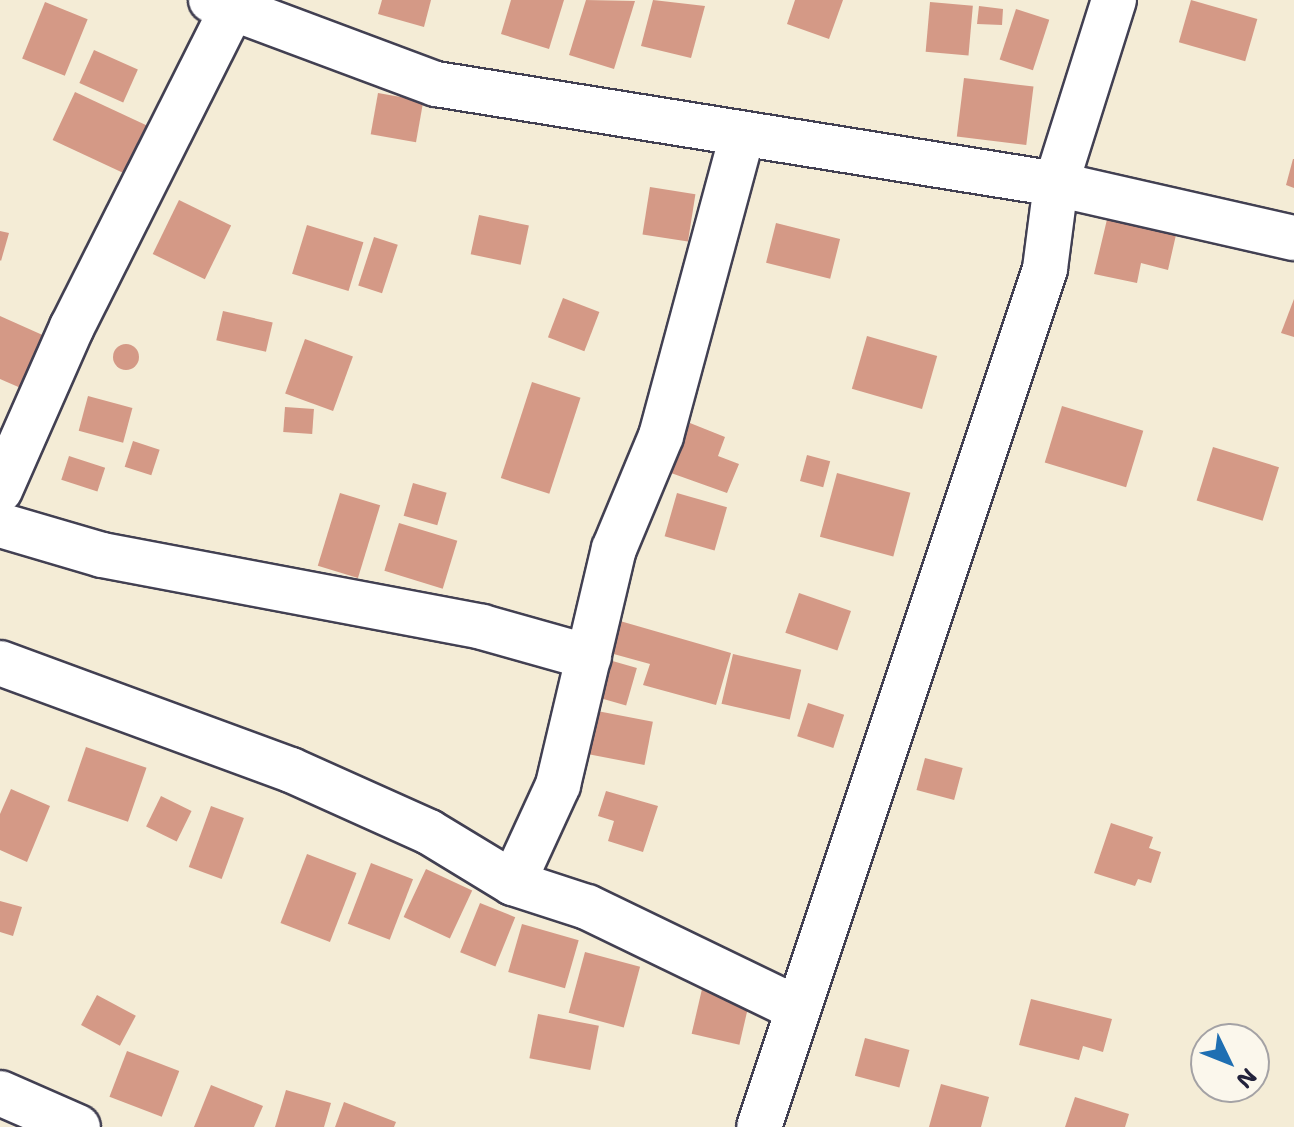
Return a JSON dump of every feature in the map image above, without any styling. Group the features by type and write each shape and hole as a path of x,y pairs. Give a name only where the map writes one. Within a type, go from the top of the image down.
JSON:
{"street":[{"path":"759,1127 1045,269 1056,184 1114,0"},
{"path":"0,490 222,2 436,84 1056,184 1294,238"},
{"path":"513,883 558,785 614,549 661,436 698,312 742,135"},
{"path":"0,525 102,555 482,627 589,657"},
{"path":"0,663 291,770 429,832 513,883 587,907 798,1009"},
{"path":"0,1093 78,1127"}],"building":[{"path":"382,0 431,0 424,27 378,14"},
{"path":"511,0 564,0 549,49 501,34"},
{"path":"586,0 635,1 614,69 569,55"},
{"path":"653,0 705,6 691,58 641,46"},
{"path":"795,0 843,0 829,39 787,24"},
{"path":"1191,0 1257,19 1245,61 1179,42"},
{"path":"45,2 88,19 65,76 22,59"},
{"path":"930,2 973,6 968,56 926,52"},
{"path":"979,6 1003,9 1002,25 977,24"},
{"path":"1016,9 1049,20 1033,70 1000,59"},
{"path":"94,50 138,70 123,102 79,83"},
{"path":"964,78 1033,87 1026,145 957,137"},
{"path":"75,92 151,127 129,176 53,140"},
{"path":"378,93 423,101 416,142 371,134"},
{"path":"1294,159 1294,188 1286,185"},
{"path":"650,187 695,194 688,242 642,234"},
{"path":"179,200 231,225 205,279 153,254"},
{"path":"1109,211 1178,226 1168,270 1141,263 1137,283 1094,274"},
{"path":"479,215 529,226 521,265 471,254"},
{"path":"776,223 840,239 830,279 766,263"},
{"path":"307,225 363,242 349,291 292,274"},
{"path":"0,231 9,233 1,261 0,260"},
{"path":"374,237 398,245 382,293 358,286"},
{"path":"563,298 599,312 584,351 548,337"},
{"path":"1294,299 1294,337 1281,333"},
{"path":"223,311 273,322 266,352 216,340"},
{"path":"0,316 47,337 23,389 0,379"},
{"path":"867,336 937,356 922,409 852,389"},
{"path":"305,339 353,356 333,411 285,394"},
{"path":"126,344 135,348 139,357 135,366 126,370 117,366 113,357 117,348"},
{"path":"532,382 581,398 549,494 501,478"},
{"path":"88,396 132,408 123,443 79,431"},
{"path":"1062,406 1143,431 1126,487 1045,462"},
{"path":"285,407 314,409 312,434 283,432"},
{"path":"690,423 725,437 718,456 739,464 727,493 671,473"},
{"path":"133,441 160,450 151,475 125,467"},
{"path":"1213,447 1279,467 1263,521 1197,501"},
{"path":"807,455 830,461 823,487 800,481"},
{"path":"69,456 105,468 97,492 61,480"},
{"path":"837,473 910,493 893,556 820,537"},
{"path":"413,483 447,493 437,525 404,516"},
{"path":"340,493 380,505 358,578 318,566"},
{"path":"677,493 727,507 715,551 665,536"},
{"path":"399,523 457,541 443,589 384,571"},
{"path":"799,593 851,611 837,651 785,633"},
{"path":"620,621 731,653 716,705 643,685 650,664 610,653"},
{"path":"733,654 801,670 790,719 722,704"},
{"path":"609,660 637,668 626,705 598,697"},
{"path":"808,703 844,715 833,748 797,736"},
{"path":"592,710 653,722 644,765 584,753"},
{"path":"86,747 147,768 128,822 67,801"},
{"path":"925,758 963,768 954,800 916,790"},
{"path":"11,789 50,806 27,862 0,850 0,814"},
{"path":"606,791 658,806 643,852 608,841 614,821 598,816"},
{"path":"161,796 192,811 177,841 146,827"},
{"path":"211,806 244,818 222,879 189,867"},
{"path":"1111,823 1153,837 1149,848 1161,852 1151,883 1138,879 1135,886 1094,873"},
{"path":"307,854 356,873 330,942 280,923"},
{"path":"371,863 413,879 390,940 348,924"},
{"path":"426,869 472,891 450,939 404,917"},
{"path":"0,901 22,907 13,936 0,932"},
{"path":"480,903 515,917 495,966 460,952"},
{"path":"522,924 579,940 565,988 508,972"},
{"path":"585,952 640,967 624,1028 569,1013"},
{"path":"702,989 750,1000 739,1045 692,1034"},
{"path":"97,995 136,1016 120,1046 81,1025"},
{"path":"1031,999 1112,1019 1103,1052 1083,1046 1079,1060 1019,1045"},
{"path":"538,1014 599,1026 590,1070 529,1058"},
{"path":"865,1038 909,1050 899,1088 855,1076"},
{"path":"127,1051 179,1071 162,1117 109,1097"},
{"path":"941,1084 989,1097 981,1127 929,1127"},
{"path":"211,1085 263,1106 254,1127 194,1127"},
{"path":"286,1090 331,1103 324,1127 275,1127"},
{"path":"1075,1097 1129,1114 1125,1127 1065,1127"},
{"path":"344,1102 396,1122 394,1127 335,1127"}]}
